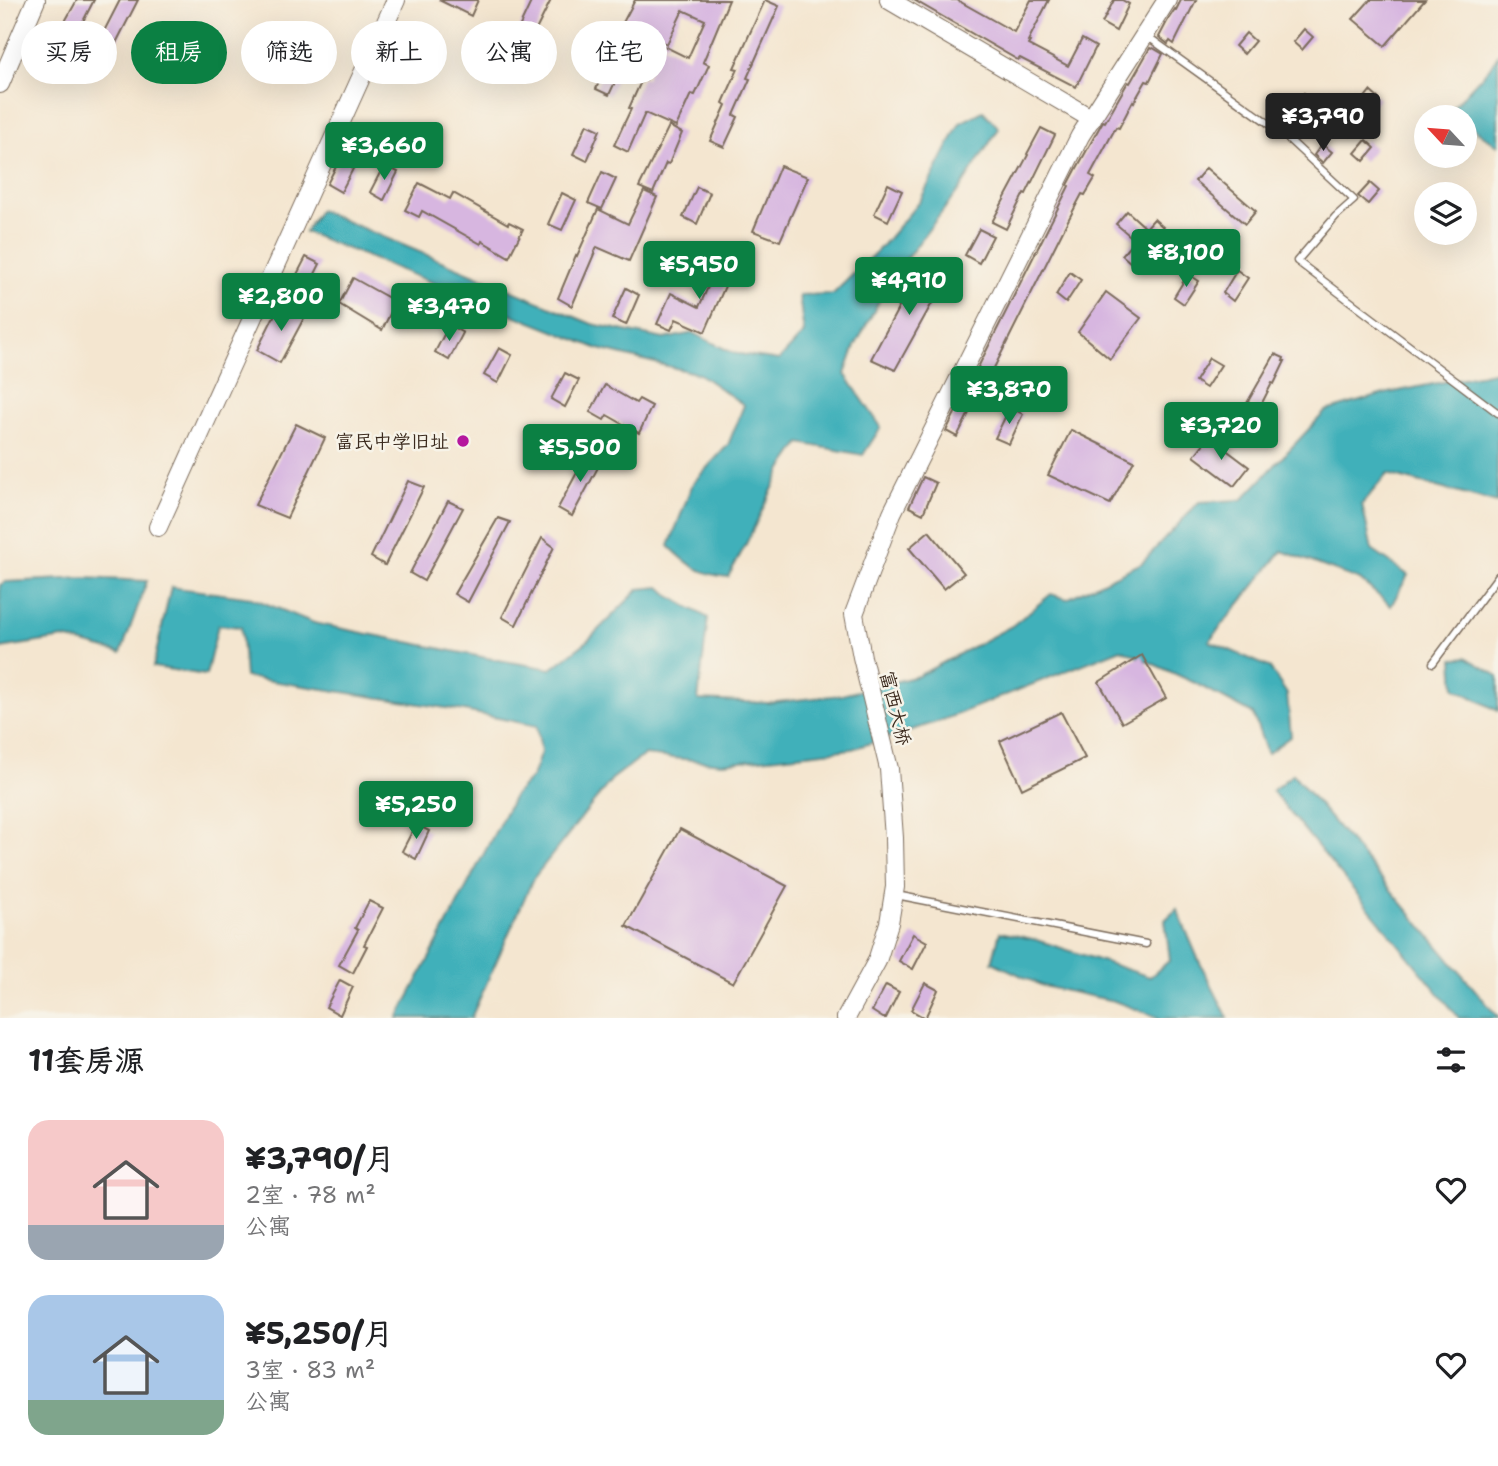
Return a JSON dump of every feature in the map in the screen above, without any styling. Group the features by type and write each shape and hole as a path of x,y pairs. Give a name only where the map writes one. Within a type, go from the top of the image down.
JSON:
{"main road":[{"path":"0,84 36,0"},
{"path":"158,527 396,0"},
{"path":"889,0 1092,119"},
{"name":"富西大桥","path":"846,1018 877,961 889,923 894,894 894,838 889,769 854,614 892,513 1080,136 1167,0"}],"lane":[{"path":"1145,35 1282,133 1354,201 1336,216 1297,261 1498,413"},
{"path":"1433,663 1498,576"},
{"path":"894,894 1146,944"}],"water":[{"path":"1498,55 1498,146 1477,131 1477,105 1455,105 1489,69"},
{"path":"983,111 999,128 961,187 891,279 855,346 845,374 881,427 863,455 800,443 782,469 728,577 695,568 669,546 693,483 728,445 744,405 699,374 599,349 305,232 319,210 592,324 664,339 693,333 733,353 779,360 804,333 799,295 833,294 881,247 920,201 960,123"},
{"path":"1498,371 1497,503 1387,474 1362,504 1372,550 1408,575 1391,606 1360,580 1282,551 1209,641 1269,667 1287,694 1291,736 1267,754 1253,714 1195,683 1121,649 940,721 852,749 722,763 644,755 612,779 533,879 471,1018 398,1018 515,794 532,777 541,752 537,726 459,710 245,677 241,627 218,625 206,675 153,667 171,587 252,598 314,623 551,669 585,643 639,589 660,587 671,597 708,618 698,700 768,703 842,695 918,676 1012,626 1051,594 1067,599 1142,563 1199,502 1242,500 1326,411 1384,394"},
{"path":"84,578 147,581 121,653 64,638 0,648 0,585 5,582"},
{"path":"1466,657 1498,676 1498,711 1455,688 1453,659"},
{"path":"1293,774 1498,1018 1459,1018 1272,791"},
{"path":"1177,909 1199,961 1228,1018 1160,1018 1114,1001 1043,986 992,962 1000,932 1037,940 1150,977 1170,960 1165,920"}],"building":[{"path":"77,0 94,0 83,21 65,21"},
{"path":"120,0 138,0 117,41 117,21 109,21"},
{"path":"439,0 478,0 471,16"},
{"path":"532,0 551,0 540,21 522,21"},
{"path":"635,0 729,0 703,62 709,65 695,95 691,94 676,127 645,113 628,152 614,145 640,84 667,84 667,48 688,58 705,20 683,10 667,44 667,21 624,21"},
{"path":"765,0 779,6 747,78 750,79 734,115 738,117 724,147 710,141 738,69 734,68"},
{"path":"914,0 957,0 1014,32 1031,0 1049,0 1028,45 1068,66 1082,39 1096,47 1076,87 1020,58 1018,60"},
{"path":"1114,0 1129,4 1116,31 1102,23"},
{"path":"1181,0 1196,0 1174,44 1170,41 1168,44 1159,37"},
{"path":"1370,0 1425,0 1385,46 1353,19"},
{"path":"1304,29 1313,37 1302,50 1293,42"},
{"path":"1246,33 1255,41 1244,54 1235,46"},
{"path":"1150,48 1163,54 1149,82 1146,81 1119,128 1116,127 1090,175 1095,178 1085,195 1082,194 957,437 946,431 1068,185 1103,121 1105,122"},
{"path":"598,84 614,84 609,95 596,89"},
{"path":"1370,91 1379,99 1368,112 1359,105"},
{"path":"1304,93 1313,101 1302,114 1293,106"},
{"path":"1352,115 1361,123 1350,136 1341,128"},
{"path":"587,124 600,130 587,161 573,154"},
{"path":"669,126 682,133 653,193 639,187"},
{"path":"1041,128 1055,135 1006,229 992,222"},
{"path":"1366,140 1375,148 1364,161 1355,153"},
{"path":"1322,144 1332,152 1323,163 1314,155"},
{"path":"341,157 355,165 341,192 327,184"},
{"path":"384,165 398,172 384,200 370,192"},
{"path":"780,166 808,177 780,241 753,231"},
{"path":"1206,168 1256,211 1245,224 1195,181"},
{"path":"602,172 616,179 602,209 588,203"},
{"path":"419,183 450,199 453,193 508,224 509,222 523,229 509,257 422,211 419,217 405,210"},
{"path":"1370,183 1379,191 1368,204 1358,196"},
{"path":"888,184 902,191 888,221 874,214"},
{"path":"697,187 710,193 697,224 683,217"},
{"path":"644,191 657,197 629,261 597,247 572,306 558,298 598,209 628,224"},
{"path":"562,193 576,200 562,230 548,224"},
{"path":"1127,211 1146,228 1154,219 1163,227 1131,263 1122,255 1135,240 1116,224"},
{"path":"979,229 993,236 979,263 965,255"},
{"path":"723,254 736,261 705,332 676,319 671,330 657,324 671,293 699,307"},
{"path":"306,257 320,264 306,292 292,284"},
{"path":"921,266 947,276 895,370 871,359"},
{"path":"1237,270 1248,278 1233,301 1223,293"},
{"path":"1070,272 1081,280 1066,303 1056,295"},
{"path":"1188,274 1199,281 1184,304 1174,297"},
{"path":"353,278 396,302 382,330 339,304"},
{"path":"626,288 639,295 626,325 612,319"},
{"path":"1106,292 1141,318 1110,359 1078,332"},
{"path":"281,302 304,318 280,363 257,350"},
{"path":"449,325 463,333 449,360 435,352"},
{"path":"499,348 512,355 498,383 484,375"},
{"path":"1275,354 1285,361 1259,409 1247,403"},
{"path":"1209,358 1221,365 1206,388 1195,381"},
{"path":"565,373 579,380 565,407 551,399"},
{"path":"605,385 636,403 639,399 652,406 639,433 607,415 604,420 590,412"},
{"path":"1010,407 1023,414 1009,444 995,438"},
{"path":"296,424 325,438 287,518 255,505"},
{"path":"1071,430 1134,461 1110,504 1048,475"},
{"path":"1209,437 1249,467 1234,486 1194,456"},
{"path":"588,452 602,460 572,516 558,508"},
{"path":"923,477 936,483 923,514 909,507"},
{"path":"408,481 424,487 385,565 371,557"},
{"path":"448,501 463,508 424,581 410,573"},
{"path":"498,518 510,522 468,602 454,594"},
{"path":"929,531 964,573 944,589 909,548"},
{"path":"542,538 554,547 516,625 502,617"},
{"path":"1142,655 1166,698 1122,723 1099,682"},
{"path":"1061,712 1085,758 1022,789 1000,741"},
{"path":"416,824 429,831 416,859 402,851"},
{"path":"680,829 787,886 733,983 626,926"},
{"path":"369,901 383,908 353,973 339,965 358,930 355,928"},
{"path":"913,934 927,942 913,969 899,961"},
{"path":"340,980 353,987 340,1015 326,1007"},
{"path":"925,983 938,990 925,1018 911,1010"},
{"path":"886,985 899,992 886,1018 883,1018 872,1011"}],"place":[{"name":"富民中学旧址","path":"463,441"}]}
